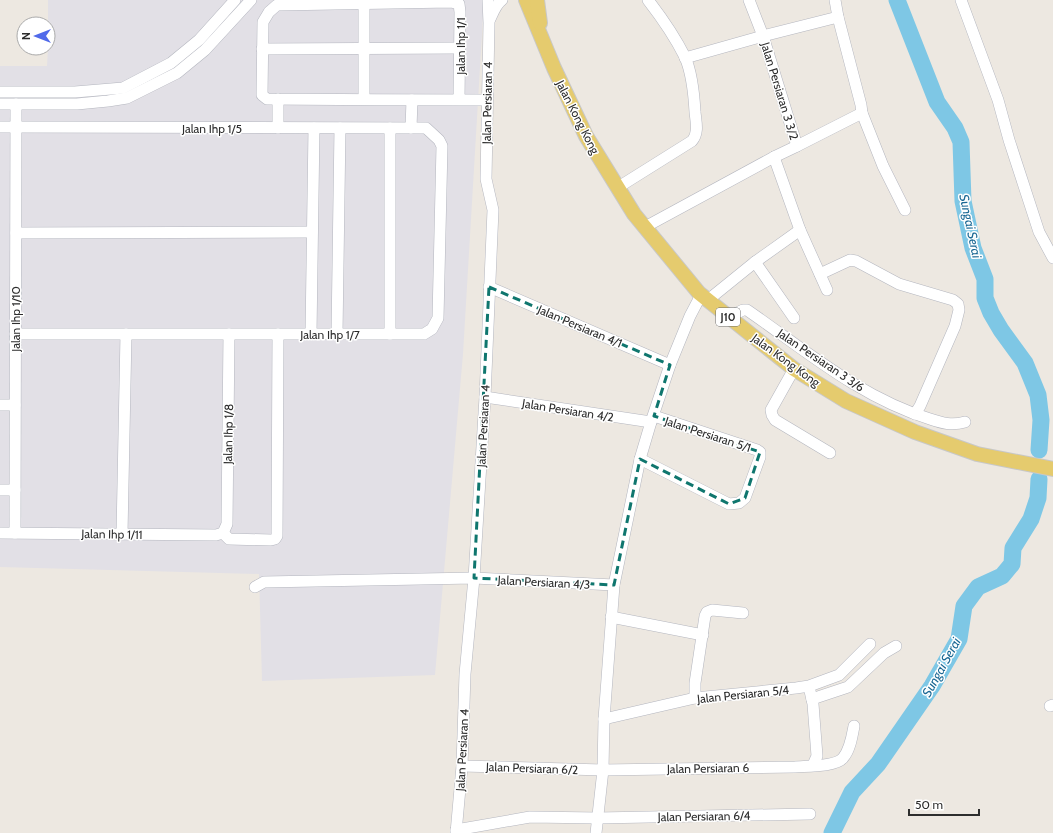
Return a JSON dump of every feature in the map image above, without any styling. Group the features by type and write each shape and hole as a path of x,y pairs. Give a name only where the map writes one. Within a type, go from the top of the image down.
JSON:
{"main road":[{"name":"Jalan Kong Kong","path":"527,1 554,68 586,136 617,188 634,214 705,297 794,368 846,401 914,432 977,454 1053,469"}],"street":[{"path":"0,92 75,92 123,88 171,63 199,40 235,0"},
{"path":"0,104 77,104 127,98 177,73 205,50 250,0"},
{"name":"Jalan Persiaran 4","path":"456,831 462,766 466,674 474,578 485,397 492,210 486,179 489,23 488,0"},
{"path":"489,23 495,9 502,0"},
{"path":"617,188 692,142 695,138 697,129 691,81 685,58 666,23 648,0"},
{"name":"Jalan Persiaran 3 3/2","path":"749,0 763,36 797,146"},
{"path":"835,0 862,113 883,166 905,210"},
{"path":"961,0 998,100 1009,140 1039,232 1053,258"},
{"name":"Jalan Ihp 1/1","path":"262,49 263,22 269,12 277,5 325,2 364,3 388,1 451,2 459,4 459,100"},
{"path":"364,3 364,100"},
{"path":"685,58 838,17"},
{"path":"460,48 262,49 262,95 267,98 278,99 487,100"},
{"path":"278,99 278,128"},
{"path":"411,128 412,100"},
{"name":"Jalan Ihp 1/10","path":"15,533 16,104"},
{"path":"645,227 774,157 862,113"},
{"name":"Jalan Ihp 1/5","path":"0,128 424,128"},
{"path":"311,334 314,128"},
{"path":"337,334 340,128"},
{"path":"390,128 390,334"},
{"name":"Jalan Ihp 1/7","path":"16,334 424,334 432,329 438,318 442,146 439,140 426,128 424,128"},
{"path":"774,157 800,230 827,290"},
{"path":"596,833 603,770 604,719 614,585 640,460 670,365 690,316 705,297 800,230"},
{"path":"16,233 312,232"},
{"path":"820,274 850,260 856,261 899,284 953,300 958,304 959,310 955,326 920,406 915,414 952,425 965,422"},
{"path":"755,262 794,318"},
{"name":"Jalan Persiaran 4/1","path":"488,287 670,365"},
{"name":"Jalan Persiaran 3 3/6","path":"729,317 743,310 747,310 867,392 915,414"},
{"path":"122,534 126,334"},
{"name":"Jalan Ihp 1/8","path":"223,532 227,524 229,334"},
{"path":"223,532 230,539 271,540 275,539 277,536 278,334"},
{"path":"794,368 771,410 772,415 775,420 830,453"},
{"name":"Jalan Persiaran 4/2","path":"485,397 652,419"},
{"path":"0,405 15,405"},
{"name":"Jalan Persiaran 5/1","path":"640,460 730,504 739,503 745,498 760,457 760,452 757,450 652,419"},
{"path":"0,490 15,490"},
{"name":"Jalan Ihp 1/11","path":"0,533 216,536 223,532"},
{"name":"Jalan Persiaran 4/3","path":"255,587 264,582 474,578 614,585"},
{"path":"695,698 695,683 705,616 707,612 712,610 743,613"},
{"path":"611,617 703,635"},
{"name":"Jalan Persiaran 5/4","path":"604,719 695,698 809,686 840,675 870,644"},
{"path":"812,699 848,687 884,653 896,646"},
{"path":"809,686 812,699 818,756 813,765"},
{"name":"Jalan Persiaran 6","path":"603,770 795,767 836,763 842,760 850,746 854,726"},
{"name":"Jalan Persiaran 6/2","path":"462,766 603,770"},
{"name":"Jalan Persiaran 6/4","path":"456,831 530,817 598,818 810,814"}],"highlighted area":[{"path":"489,287 670,365 654,416 760,452 745,498 729,504 640,459 614,585 474,578"}],"shaded area":[{"path":"48,0 484,0 463,354 435,675 262,681 259,574 0,567 0,66 47,66 48,56 56,56 56,16 48,16"}],"waterway":[{"name":"Sungai Serai","path":"897,0 937,102 955,128 961,142 963,201 973,248 985,279 985,298 991,313 1001,330 1025,363 1038,395 1041,420 1039,450"},
{"name":"Sungai Serai","path":"832,833 852,792 878,764 932,686 959,639 964,606 978,587 1002,576 1012,564 1013,548 1031,519 1038,498 1039,479"}]}
